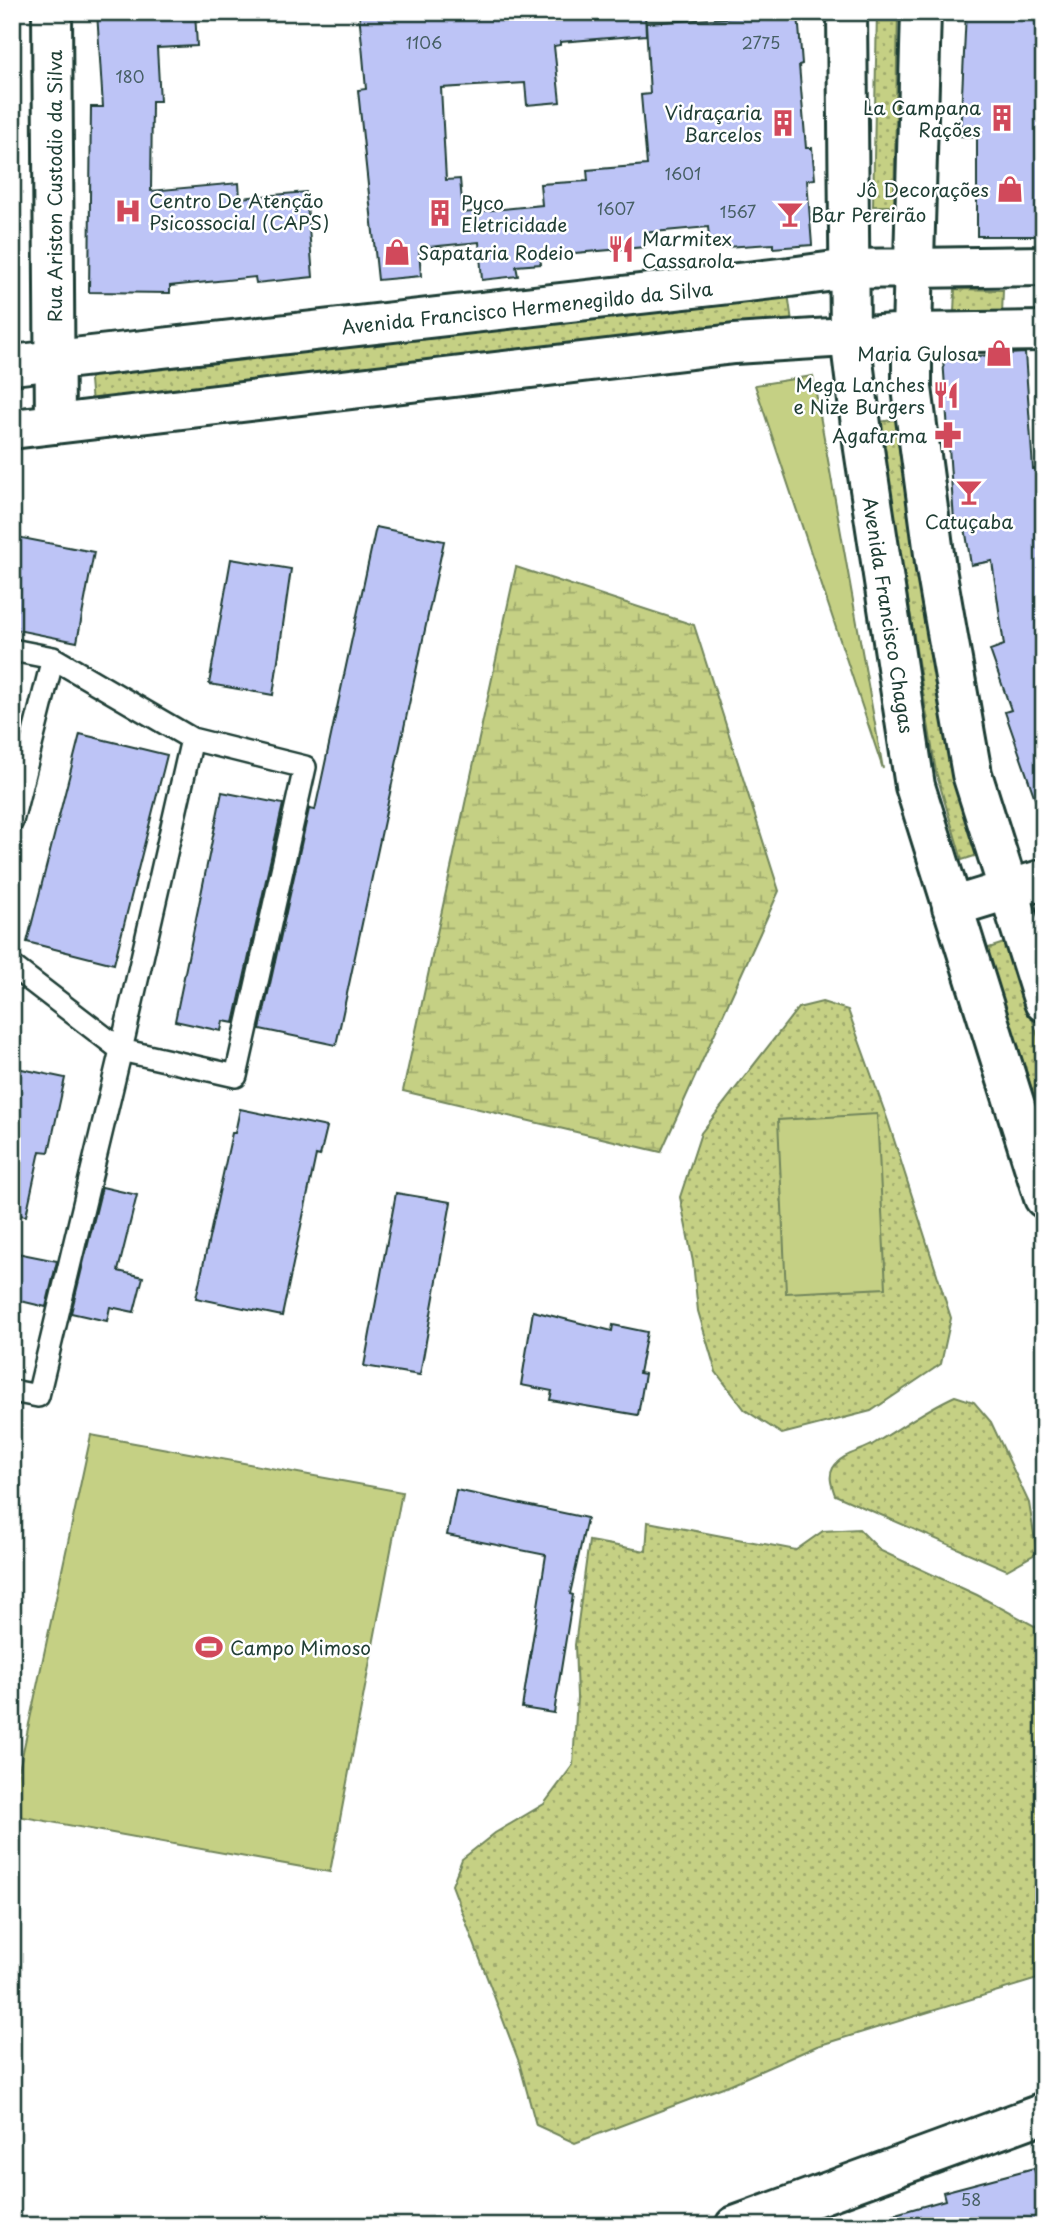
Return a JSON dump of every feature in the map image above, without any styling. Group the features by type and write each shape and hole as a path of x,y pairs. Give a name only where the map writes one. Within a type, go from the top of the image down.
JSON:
{"main road":[{"name":"Rua Ariston Custodio da Silva","path":"52,12 55,424"},
{"name":"Avenida Francisco Chagas","path":"847,12 850,337 915,786 1044,1198"},
{"path":"921,12 912,387 936,569 972,774 1044,1002"},
{"name":"Avenida Francisco Hermenegildo da Silva","path":"12,365 790,277 849,268 1044,266"},
{"path":"12,429 734,344 912,332 1044,331"},
{"path":"952,907 1044,879"},
{"path":"735,2226 1044,2113"}],"lane":[{"path":"12,650 53,658 192,739 305,768 236,1076 121,1049 12,966"},
{"path":"12,821 53,658"},
{"path":"12,1391 38,1396 192,739"}],"green space":[{"path":"877,12 898,12 894,206 873,206"},
{"path":"787,286 792,322 92,404 89,368"},
{"path":"955,289 1003,290 1002,314 954,313"},
{"path":"813,376 883,769 755,385"},
{"path":"899,419 981,854 962,860 936,772 879,422"},
{"path":"516,567 694,625 779,891 661,1152 403,1091"},
{"path":"1007,942 1044,1055 1044,1126 986,949"},
{"path":"822,1002 848,1010 888,1121 951,1318 941,1364 871,1411 782,1434 745,1410 716,1372 698,1311 693,1262 680,1197 701,1133 798,1008"},
{"path":"877,1114 886,1288 786,1293 778,1120"},
{"path":"955,1396 974,1402 991,1422 1029,1503 1037,1553 1007,1570 835,1495 832,1471 841,1459 870,1446"},
{"name":"Campo Mimoso","path":"91,1435 402,1492 330,1872 12,1815 12,1803"},
{"path":"648,1522 796,1550 823,1531 859,1529 881,1551 977,1595 1044,1631 1044,1977 817,2046 731,2084 575,2143 536,2125 519,2062 452,1885 462,1859 495,1833 544,1804 573,1765 577,1697 575,1645 589,1541 646,1551"}],"building":[{"path":"97,12 195,12 197,46 157,48 160,101 152,101 151,191 239,183 240,198 306,192 313,277 256,283 255,277 170,286 170,293 89,292 91,107 103,107"},
{"path":"359,12 645,12 646,35 560,42 560,45 554,46 560,102 527,105 525,83 441,88 446,180 460,179 463,213 542,205 540,184 588,181 587,170 647,165 641,95 650,94 646,23 798,14 806,148 812,148 815,179 807,180 812,245 773,248 773,244 710,248 708,227 643,233 645,247 540,256 541,264 516,266 518,276 482,280 479,242 419,248 421,276 378,280 358,90 366,89"},
{"path":"966,12 1044,12 1044,236 977,236 977,137 960,136"},
{"path":"1025,353 1033,469 1044,469 1044,809 1039,810 1005,712 1011,710 990,650 1004,645 992,561 971,565 964,521 954,521 943,358"},
{"path":"376,527 444,541 336,1045 260,1029 309,809 315,810"},
{"path":"12,536 94,552 77,642 12,629"},
{"path":"231,559 291,569 273,695 209,684"},
{"path":"80,734 167,755 114,964 27,942"},
{"path":"222,792 283,804 234,1023 223,1021 221,1031 175,1021"},
{"path":"12,1067 65,1078 49,1152 40,1151 26,1216 12,1214"},
{"path":"240,1109 327,1127 320,1156 316,1155 282,1316 196,1298 232,1133 235,1133"},
{"path":"102,1187 137,1195 118,1271 143,1277 134,1312 110,1307 107,1321 71,1313"},
{"path":"396,1193 451,1202 420,1375 364,1366"},
{"path":"12,1252 57,1261 46,1307 12,1299"},
{"path":"533,1311 612,1331 613,1325 647,1332 639,1373 645,1374 638,1415 550,1400 552,1391 521,1385"},
{"path":"456,1490 587,1518 570,1594 573,1595 554,1713 522,1708 546,1555 447,1535"},
{"path":"1034,2168 1035,2172 1044,2169 1044,2226 889,2226 888,2216 945,2200 943,2192"}],"place":[{"name":"La Campana Rações","path":"1002,118"},
{"name":"Vidraçaria Barcelos","path":"783,123"},
{"name":"Jô Decorações","path":"1010,189"},
{"name":"Centro De Atenção Psicossocial (CAPS)","path":"128,211"},
{"name":"Pyco Eletricidade","path":"440,213"},
{"name":"Bar Pereirão","path":"790,214"},
{"name":"Marmitex Cassarola","path":"621,249"},
{"name":"Sapataria Rodeio","path":"397,252"},
{"name":"Maria Gulosa","path":"999,353"},
{"name":"Mega Lanches e Nize Burgers","path":"946,395"},
{"name":"Agafarma","path":"948,435"},
{"name":"Catuçaba","path":"969,492"},
{"name":"Campo Mimoso","path":"209,1647"}]}
